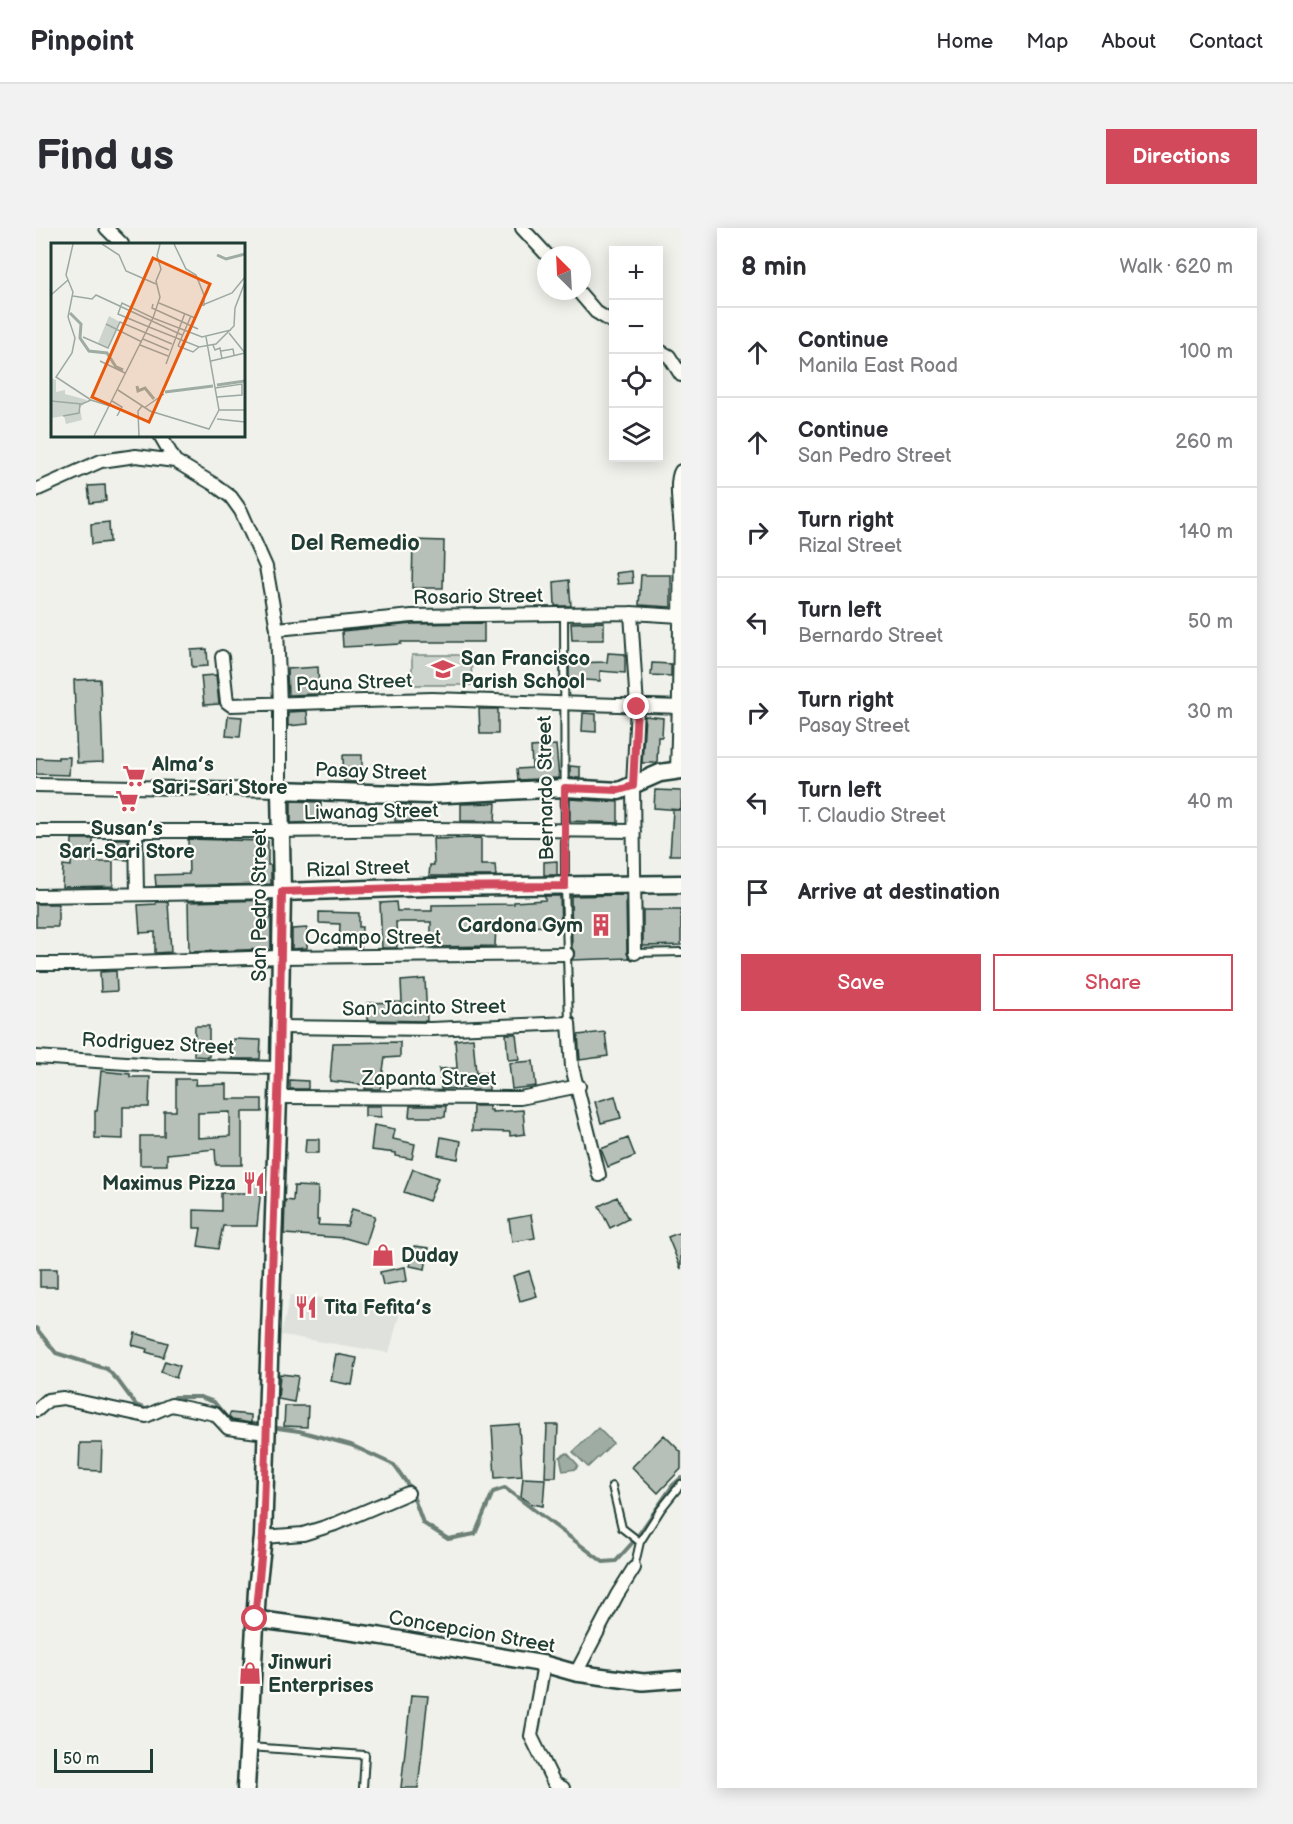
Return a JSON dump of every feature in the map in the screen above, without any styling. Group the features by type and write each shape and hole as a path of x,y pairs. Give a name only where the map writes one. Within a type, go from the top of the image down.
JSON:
{"main road":[{"name":"Pasay Street","path":"280,790 427,795 565,788 619,790 660,773 679,769"},
{"name":"San Pedro Street","path":"246,1788 255,1619 263,1537 279,1068 282,892 279,831 280,790"},
{"name":"Rizal Street","path":"282,892 428,887 681,884"}],"street":[{"path":"106,228 121,243"},
{"path":"522,228 539,246"},
{"path":"586,300 596,312 609,320"},
{"path":"663,353 669,356 681,375"},
{"name":"San Pedro Street","path":"161,436 175,461 231,497 242,511 266,567 277,629 280,790"},
{"path":"36,490 101,461 136,456 175,461"},
{"path":"679,769 681,517 677,476 681,471"},
{"path":"631,613 637,707 633,786 634,953"},
{"name":"Rosario Street","path":"277,629 412,616 631,613 680,616"},
{"name":"Pauna Street","path":"222,657 227,702 231,705 432,699 680,707"},
{"name":"Pasay Street","path":"36,785 280,790"},
{"name":"Liwanag Street","path":"36,831 428,829 634,831"},
{"path":"136,831 137,894"},
{"name":"Rizal Street","path":"36,896 282,892"},
{"name":"Ocampo Street","path":"36,964 280,957 569,954"},
{"name":"San Jacinto Street","path":"279,1027 431,1029 569,1023"},
{"name":"Bernardo Street","path":"569,1023 572,1067 579,1086 599,1175"},
{"name":"Rodriguez Street","path":"36,1057 156,1065 279,1068"},
{"name":"Zapanta Street","path":"278,1097 520,1098 579,1086"},
{"path":"37,1410 48,1400 63,1398 146,1416 171,1405 215,1414 228,1428 266,1427"},
{"path":"263,1537 303,1534 335,1524 408,1493"},
{"path":"576,1673 617,1594 634,1568"},
{"name":"Concepcion Street","path":"255,1619 380,1636 544,1664 576,1673 643,1682 681,1679"},
{"path":"544,1664 531,1736 554,1783 562,1788"}],"lane":[{"name":"Bernardo Street","path":"564,614 565,886 569,954 569,1023"},
{"path":"634,953 681,952"},
{"path":"634,1568 640,1542 661,1509 681,1484"},
{"path":"612,1486 622,1528 640,1542"},
{"path":"248,1747 365,1755 363,1788"}],"shaded area":[{"path":"412,655 472,655 471,685 412,685"},
{"path":"681,893 681,952 569,961 567,895"},
{"path":"290,1295 402,1305 389,1353 281,1335"},
{"path":"598,1428 613,1443 588,1467 573,1452"},
{"path":"567,1453 578,1465 576,1469 563,1471 560,1457"}],"building":[{"path":"105,485 106,501 90,503 88,486"},
{"path":"109,522 110,542 92,544 91,524"},
{"path":"413,540 444,541 443,588 412,588"},
{"path":"632,571 633,583 618,584 616,573"},
{"path":"641,575 671,575 671,607 639,605"},
{"path":"569,580 571,606 555,606 554,582"},
{"path":"604,622 604,640 572,640 571,623"},
{"path":"484,623 484,642 401,642 401,644 343,647 342,631 412,624"},
{"path":"207,649 208,666 192,667 191,650"},
{"path":"608,653 625,654 625,673 600,671 600,681 569,679 569,663 607,662"},
{"path":"652,663 671,664 671,676 651,675"},
{"path":"318,667 319,694 288,695 287,669"},
{"path":"216,675 219,704 204,705 201,676"},
{"path":"100,679 103,762 77,763 74,680"},
{"path":"479,709 498,709 498,734 480,734"},
{"path":"307,711 308,724 288,726 288,712"},
{"path":"583,713 596,714 596,732 582,731"},
{"path":"228,716 242,717 240,737 226,736"},
{"path":"645,716 663,718 662,737 658,737 657,763 642,763"},
{"path":"556,745 559,778 518,780 517,769 532,768 531,747"},
{"path":"343,755 362,755 362,782 344,782"},
{"path":"58,757 70,757 69,775 36,774 36,758 58,759"},
{"path":"570,766 580,767 580,778 570,778"},
{"path":"655,790 681,791 681,810 654,808"},
{"path":"570,799 618,802 618,823 570,821"},
{"path":"291,801 321,802 321,822 291,823"},
{"path":"496,803 495,821 461,821 461,804"},
{"path":"395,804 410,805 411,821 395,821"},
{"path":"673,810 681,810 681,855 670,855"},
{"path":"481,838 481,865 495,865 496,876 429,876 430,865 434,865 433,839"},
{"path":"72,839 93,839 93,862 113,862 113,886 62,887 63,865 71,866"},
{"path":"115,839 128,839 128,860 114,859"},
{"path":"188,839 268,841 271,884 156,886 155,875 189,874"},
{"path":"557,861 557,875 544,875 544,862"},
{"name":"Cardona Gym","path":"626,895 629,958 572,960 575,953 572,948 571,896"},
{"path":"545,896 560,896 561,926 496,927 495,946 431,947 431,922 396,922 397,948 382,948 380,903 396,902 397,911 432,911 432,905 514,904 514,902 545,900"},
{"path":"271,900 271,949 189,952 188,902"},
{"path":"156,902 168,902 171,952 155,953 155,932 140,933 138,905 156,904"},
{"path":"36,904 58,904 58,927 36,927"},
{"path":"643,910 681,910 681,945 643,946"},
{"path":"319,912 359,913 359,927 362,927 361,948 339,948 340,924 319,923"},
{"path":"307,928 307,948 292,949 292,929"},
{"path":"116,971 117,991 101,992 100,972"},
{"path":"425,979 427,1021 367,1020 367,1003 402,1002 401,981"},
{"path":"195,1026 209,1026 209,1057 194,1056"},
{"path":"605,1032 608,1056 580,1060 578,1035"},
{"path":"506,1034 516,1034 519,1059 508,1060"},
{"path":"473,1038 476,1073 489,1073 489,1090 441,1089 439,1069 457,1068 455,1040"},
{"path":"233,1039 261,1040 260,1059 232,1059"},
{"path":"400,1042 400,1057 385,1058 380,1089 365,1089 366,1085 330,1081 333,1043"},
{"path":"533,1061 536,1086 512,1089 509,1063"},
{"path":"101,1071 130,1074 130,1077 150,1077 149,1107 123,1107 123,1139 95,1138 95,1111 97,1111"},
{"path":"176,1079 196,1079 195,1085 227,1084 227,1099 262,1099 262,1112 242,1112 242,1165 216,1165 215,1149 167,1154 167,1165 140,1165 140,1136 164,1136 164,1111 176,1111","holes":["230,1112 230,1136 198,1138 198,1113"]},
{"path":"290,1080 308,1081 308,1089 290,1089"},
{"path":"615,1096 621,1118 601,1123 595,1102"},
{"path":"365,1106 381,1106 381,1117 365,1116"},
{"path":"410,1106 446,1106 445,1117 409,1117"},
{"path":"473,1106 489,1106 492,1112 523,1110 525,1134 510,1136 510,1132 472,1131"},
{"path":"374,1125 395,1129 393,1139 415,1144 412,1159 396,1156 396,1153 371,1150"},
{"path":"441,1137 461,1141 458,1159 438,1155"},
{"path":"628,1138 635,1156 608,1167 601,1149"},
{"path":"306,1139 319,1139 319,1153 305,1153"},
{"path":"413,1169 438,1178 429,1201 404,1192"},
{"path":"247,1179 262,1179 257,1226 223,1226 218,1249 198,1246 201,1228 194,1228 194,1210 221,1211 221,1193 247,1193"},
{"path":"294,1186 318,1187 318,1225 347,1226 352,1209 375,1216 366,1244 345,1238 284,1234 285,1200 293,1201"},
{"path":"617,1197 628,1219 610,1228 599,1206"},
{"path":"531,1215 535,1238 512,1242 509,1219"},
{"path":"681,1232 681,1269 668,1237"},
{"path":"414,1246 429,1248 425,1269 410,1266"},
{"path":"405,1267 407,1281 383,1285 380,1272"},
{"path":"40,1269 57,1269 57,1287 40,1287"},
{"path":"529,1271 537,1296 520,1301 513,1276"},
{"path":"135,1333 168,1343 163,1357 132,1345"},
{"path":"336,1354 357,1358 352,1385 331,1381"},
{"path":"165,1361 180,1366 176,1378 161,1372"},
{"path":"280,1374 298,1376 294,1402 278,1399"},
{"path":"285,1406 308,1406 307,1427 284,1426"},
{"path":"230,1413 251,1415 251,1423 232,1420 229,1417"},
{"path":"519,1424 522,1476 495,1478 492,1426"},
{"path":"547,1425 558,1425 556,1477 545,1477"},
{"path":"664,1435 681,1452 681,1469 658,1493 632,1467"},
{"path":"80,1443 102,1443 101,1471 79,1470"},
{"path":"523,1478 545,1479 543,1506 532,1504 521,1497"},
{"path":"411,1695 428,1696 418,1788 401,1788"}],"waterway":[{"path":"36,1328 56,1353 107,1369 136,1405 146,1409"},
{"path":"170,1401 175,1397 200,1397 214,1402 227,1418 263,1426"},
{"path":"270,1427 299,1431 351,1445 394,1465 411,1489"},
{"path":"637,1537 673,1485 681,1478"},
{"path":"412,1493 423,1523 448,1539 475,1534 493,1492 505,1488 603,1562 616,1561 634,1541"}],"place":[{"name":"San Francisco Parish School","path":"443,669"},
{"name":"Alma’s Sari-Sari Store","path":"134,776"},
{"name":"Susan’s Sari-Sari Store","path":"127,801"},
{"name":"Cardona Gym","path":"601,925"},
{"name":"Maximus Pizza","path":"254,1183"},
{"name":"Duday","path":"383,1255"},
{"name":"Tita Fefita’s","path":"306,1307"},
{"name":"Jinwuri Enterprises","path":"250,1673"}],"district":[{"name":"Del Remedio","path":"355,542"}],"route":[{"path":"255,1619 263,1537 279,1068 282,892 428,887 565,886 565,788 619,790 633,786 637,707"}]}
